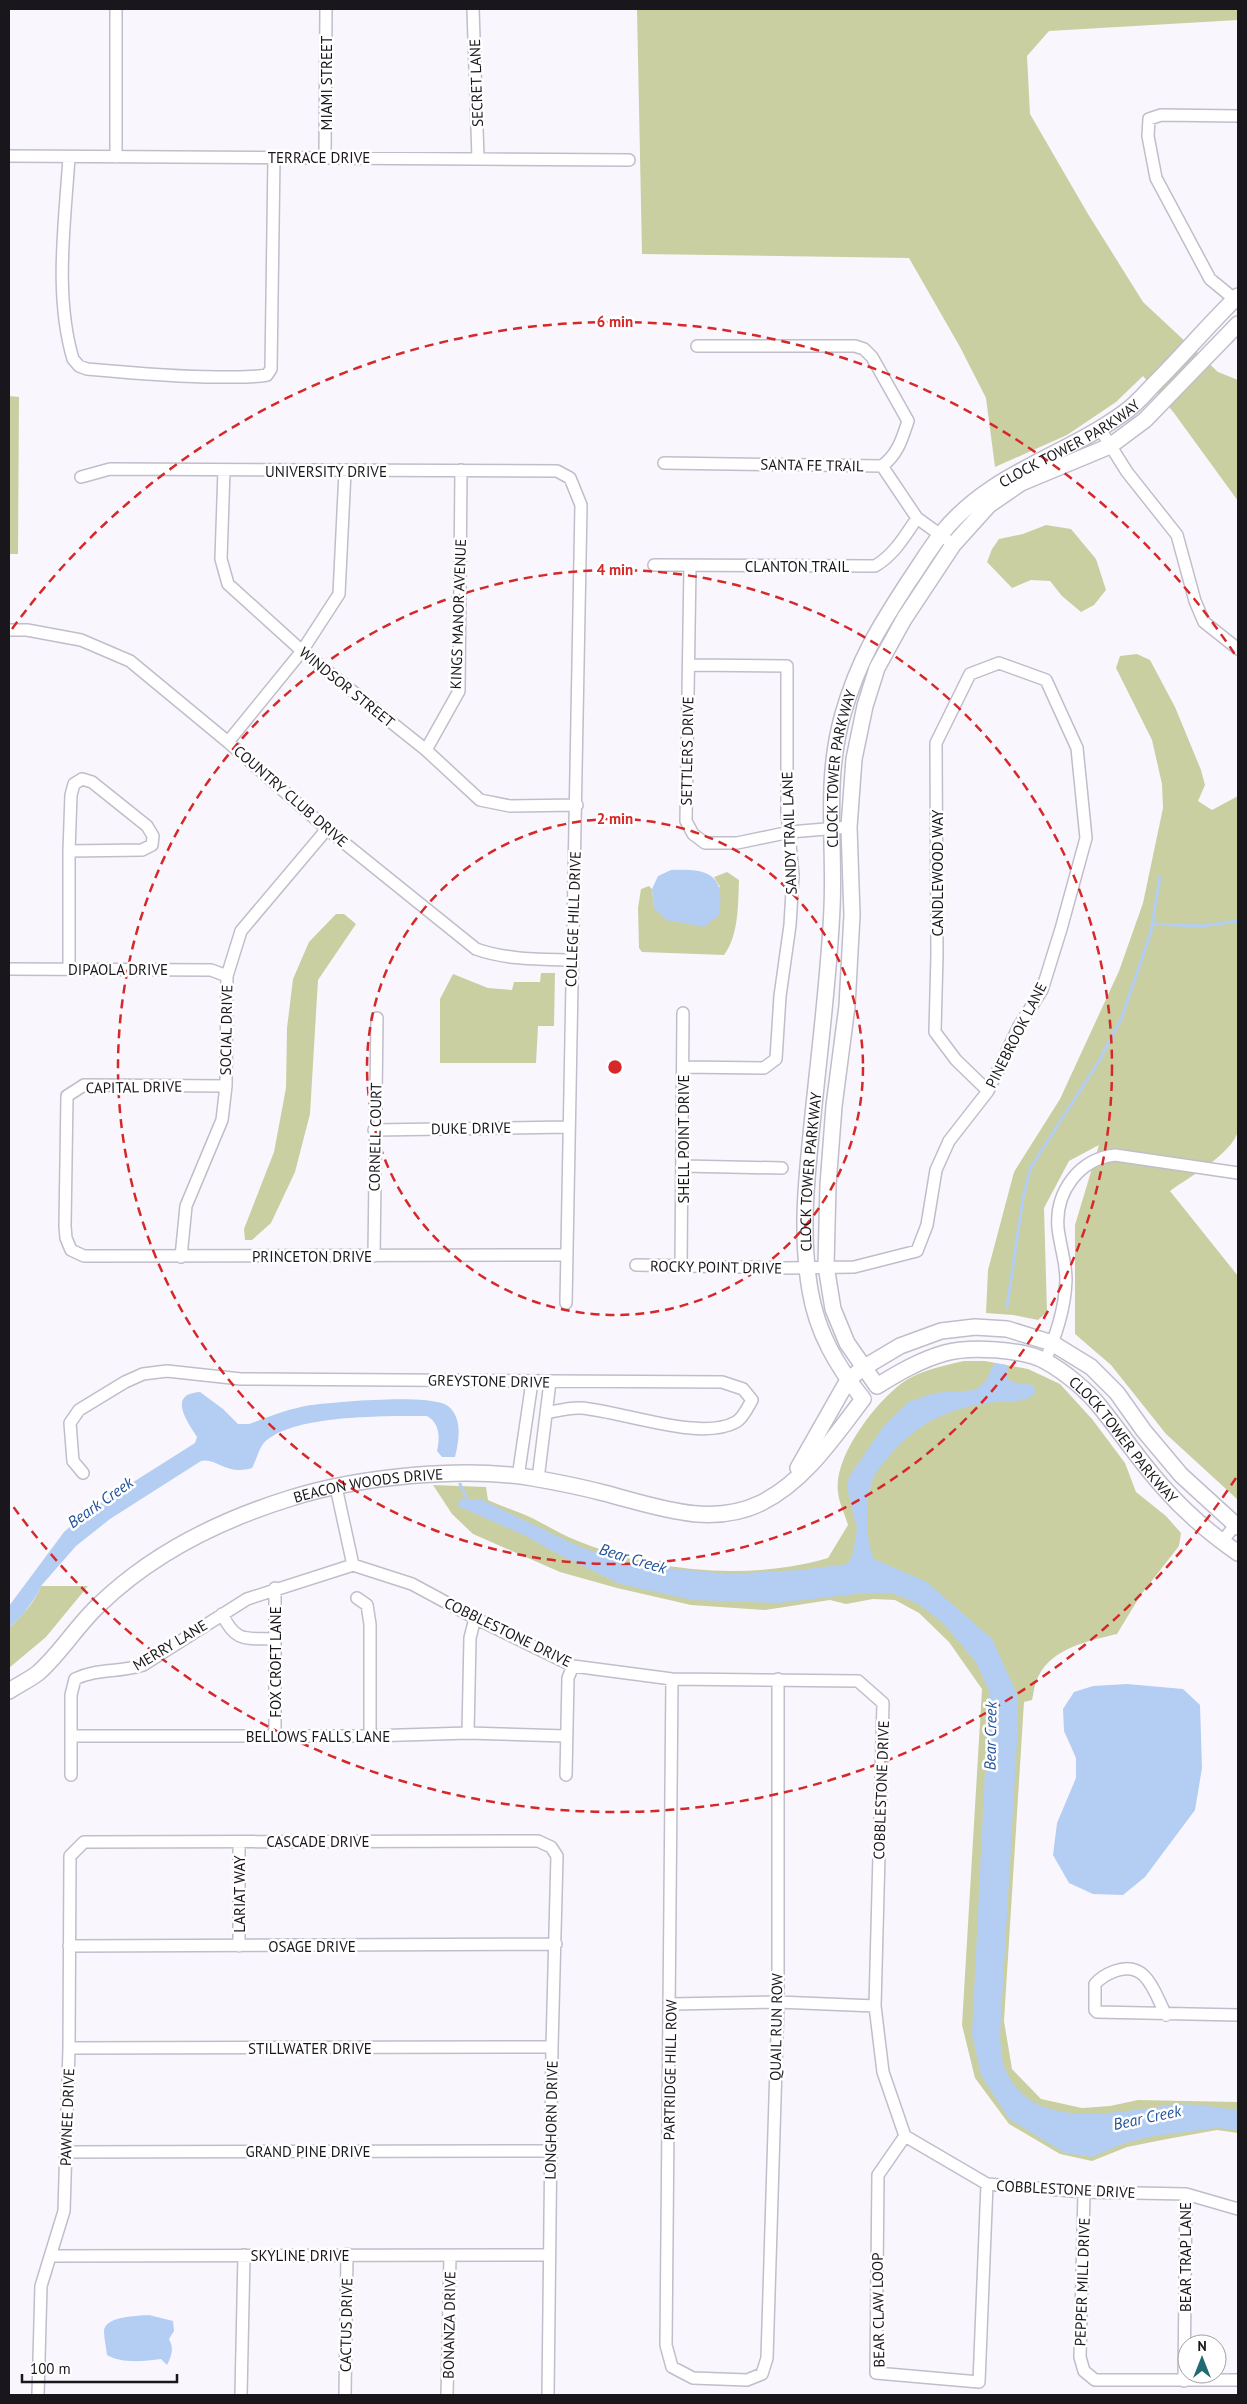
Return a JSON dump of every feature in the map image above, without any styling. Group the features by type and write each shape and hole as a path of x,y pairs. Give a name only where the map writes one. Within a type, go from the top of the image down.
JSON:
{"street":[{"path":"116,9 116,157"},
{"name":"MIAMI STREET","path":"325,157 326,9"},
{"name":"SECRET LANE","path":"473,9 478,158"},
{"path":"1237,299 1210,279 1156,178 1148,136 1149,119 1161,115 1238,116"},
{"name":"TERRACE DRIVE","path":"9,156 629,160"},
{"path":"69,157 63,271 64,304 73,359 79,366 87,369 155,375 256,377 267,375 271,369 274,157"},
{"name":"CLOCK TOWER PARKWAY","path":"863,1399 848,1380 824,1342 814,1314 804,1232 805,1193 825,1004 832,907 830,791 835,746 859,664 878,628 940,535 959,513 979,495 1004,479 1100,429 1128,410 1237,299"},
{"name":"CLOCK TOWER PARKWAY","path":"1238,324 1146,420 1110,446 1021,483 989,504 954,545 904,619 877,668 865,706 854,759 849,827 852,915 847,1006 834,1106 828,1185 826,1266 833,1309 847,1343 877,1386 909,1366 946,1352 976,1349 1004,1350 1045,1361 1077,1384 1100,1407 1126,1444 1165,1490 1222,1542 1238,1553"},
{"path":"697,346 855,346 864,349 872,357 908,421 900,445 892,458 882,466"},
{"path":"1100,429 1110,446 1176,535 1195,601 1204,622 1238,650"},
{"name":"SANTA FE TRAIL","path":"664,463 882,466 917,518 954,545"},
{"name":"UNIVERSITY DRIVE","path":"81,477 110,470 345,472 461,470 557,471 570,478"},
{"name":"WINDSOR STREET","path":"224,470 221,559 228,584 302,651 426,750 480,800 510,806 577,805"},
{"name":"KINGS MANOR AVENUE","path":"426,750 459,691 461,470"},
{"path":"228,742 302,651 339,594 345,472"},
{"name":"COLLEGE HILL DRIVE","path":"566,1303 568,1127 577,805 581,504 570,478"},
{"name":"CLANTON TRAIL","path":"654,565 875,566 885,561 917,518"},
{"name":"SETTLERS DRIVE","path":"690,566 686,820 693,834 705,843 737,843 790,832 849,827"},
{"name":"COUNTRY CLUB DRIVE","path":"9,630 26,630 81,640 130,660 228,742 327,829 476,949 493,956 572,960"},
{"name":"CANDLEWOOD WAY","path":"988,1091 956,1060 935,1032 937,955 936,743 970,674 999,663"},
{"name":"PINEBROOK LANE","path":"826,1266 854,1266 917,1251 927,1224 936,1170 949,1141 988,1091 1020,1026 1042,990 1062,929 1086,838 1077,748 1046,680 999,663"},
{"name":"SANDY TRAIL LANE","path":"683,1067 764,1068 776,1059 780,996 790,925 793,875 787,813 787,666 689,665"},
{"path":"69,851 142,850 152,845 153,836 147,826 92,782 82,779 74,784 71,795 69,851 69,969"},
{"name":"SOCIAL DRIVE","path":"181,1257 186,1206 222,1120 226,1086 227,976 241,931 327,829"},
{"name":"DIPAOLA DRIVE","path":"9,969 211,970 227,976"},
{"name":"SHELL POINT DRIVE","path":"681,1266 683,1013"},
{"name":"CORNELL COURT","path":"374,1256 374,1130 377,1018"},
{"name":"CAPITAL DRIVE","path":"66,1238 68,1096 84,1085 226,1086"},
{"name":"DUKE DRIVE","path":"374,1130 568,1127"},
{"path":"1045,1361 1063,1305 1066,1280 1058,1227 1059,1208 1066,1187 1078,1172 1099,1158 1115,1154 1238,1172"},
{"path":"683,1166 782,1168"},
{"name":"PRINCETON DRIVE","path":"66,1238 71,1250 84,1256 566,1255"},
{"name":"ROCKY POINT DRIVE","path":"636,1266 826,1266"},
{"name":"CLOCK TOWER PARKWAY","path":"863,1368 900,1346 940,1331 975,1327 1007,1329 1052,1343 1091,1368 1117,1393 1144,1431 1181,1475 1237,1526"},
{"name":"BEACON WOODS DRIVE","path":"785,1489 814,1444 831,1407 848,1380 863,1368"},
{"name":"GREYSTONE DRIVE","path":"83,1473 73,1461 70,1423 79,1410 143,1374 167,1371 241,1379 722,1382 743,1390 752,1400 738,1421 721,1428 701,1429 581,1408 546,1413"},
{"path":"518,1476 532,1382"},
{"path":"538,1479 550,1382"},
{"name":"BEACON WOODS DRIVE","path":"9,1691 38,1673 98,1605 137,1571 179,1545 227,1522 290,1498 336,1487 434,1474 518,1476 603,1493 678,1514 722,1513 760,1504 785,1489 822,1454 863,1399 877,1386"},
{"path":"336,1487 353,1565"},
{"path":"1222,1542 1237,1526"},
{"name":"MERRY LANE","path":"71,1775 70,1695 75,1679 91,1671 125,1671 143,1664 247,1599 275,1588 353,1565"},
{"name":"COBBLESTONE DRIVE","path":"353,1565 412,1584 475,1618 573,1666 672,1679 858,1681 884,1703 875,2006 883,2072 905,2136 987,2184 1084,2192 1186,2194 1238,2209"},
{"name":"FOX CROFT LANE","path":"275,1588 275,1736"},
{"path":"357,1598 367,1605 370,1624 370,1736"},
{"path":"222,1614 230,1631 243,1638 274,1638"},
{"path":"468,1734 470,1638 475,1618"},
{"path":"566,1775 565,1736 568,1678 573,1666"},
{"name":"PARTRIDGE HILL ROW","path":"672,1679 666,2345 672,2367 693,2378 747,2380 762,2374"},
{"name":"QUAIL RUN ROW","path":"762,2374 767,2358 778,2002 778,1680"},
{"name":"BELLOWS FALLS LANE","path":"71,1736 370,1736 468,1734 565,1736"},
{"name":"CASCADE DRIVE","path":"84,1842 538,1841 551,1847"},
{"name":"PAWNEE DRIVE","path":"38,2395 41,2286 52,2256 64,2211 70,1856 84,1842"},
{"name":"LARIAT WAY","path":"239,1842 239,1946"},
{"name":"LONGHORN DRIVE","path":"548,2395 552,2047 557,1856 551,1847"},
{"name":"OSAGE DRIVE","path":"69,1946 556,1944"},
{"path":"1166,2015 1150,1984 1143,1974 1134,1969 1123,1969 1109,1974 1100,1978 1095,1984 1095,2010 1097,2012 1166,2015 1238,2015"},
{"path":"670,2004 778,2002 875,2006"},
{"name":"STILLWATER DRIVE","path":"68,2048 552,2047"},
{"name":"BEAR CLAW LOOP","path":"905,2136 878,2175 876,2373 978,2382 987,2184"},
{"name":"GRAND PINE DRIVE","path":"66,2152 551,2151"},
{"name":"PEPPER MILL DRIVE","path":"1084,2192 1080,2357 1084,2371 1095,2380 1177,2381"},
{"name":"BEAR TRAP LANE","path":"1185,2334 1186,2194"},
{"name":"CACTUS DRIVE","path":"345,2395 347,2254"},
{"path":"241,2395 244,2255"},
{"name":"SKYLINE DRIVE","path":"52,2256 549,2255"},
{"name":"BONANZA DRIVE","path":"448,2395 450,2256"}],"green space":[{"path":"637,9 1238,9 1238,20 1049,31 1027,56 1030,114 1088,214 1143,302 1218,372 1238,380 1238,501 1174,413 1143,376 1116,402 1067,435 995,467 986,398 960,347 909,258 642,254"},
{"path":"9,396 19,397 18,554 9,554"},
{"path":"1046,525 1071,529 1096,559 1106,590 1094,605 1081,612 1062,596 1050,581 1031,580 1012,588 987,562 992,549 999,539 1023,534"},
{"path":"1137,654 1150,660 1175,707 1201,770 1205,785 1198,801 1212,810 1238,796 1238,1131 1228,1148 1219,1156 1170,1191 1238,1276 1238,1500 1166,1434 1111,1365 1075,1334 1075,1225 1099,1145 1069,1161 1044,1208 1047,1312 1038,1320 1013,1315 986,1313 988,1270 1014,1172 1060,1099 1119,971 1143,903 1163,808 1162,784 1152,740 1116,668 1120,656"},
{"path":"727,872 739,880 735,929 733,938 724,955 642,952 639,948 638,908 641,889 649,886 652,889 654,906 720,887 714,877"},
{"path":"336,914 344,914 356,924 318,980 310,1114 295,1172 271,1223 252,1240 245,1240 244,1229 274,1152 286,1088 287,1028 293,979 309,942"},
{"path":"541,973 555,973 554,1026 538,1026 536,1063 440,1063 440,999 453,974 488,988 512,990 514,982 540,982"},
{"path":"964,1361 985,1361 1028,1369 1060,1384 1092,1419 1125,1463 1136,1492 1166,1516 1181,1533 1179,1546 1140,1596 1117,1634 1072,1647 1052,1659 1038,1677 1032,1700 1024,1702 1004,2021 1012,2069 1041,2099 1082,2108 1110,2106 1138,2100 1238,2102 1238,2133 1217,2130 1167,2139 1127,2147 1092,2161 1060,2154 1009,2124 975,2078 962,2025 982,1689 949,1642 919,1613 895,1600 873,1599 846,1604 830,1600 765,1610 691,1605 617,1588 560,1572 473,1534 452,1514 433,1485 486,1487 488,1500 534,1519 578,1541 607,1552 669,1566 734,1571 798,1565 828,1558 848,1525 838,1492 838,1478 842,1463 858,1431 880,1403 902,1383 932,1369"},
{"path":"41,1586 88,1586 46,1637 9,1668 9,1628 32,1603"}],"water":[{"path":"671,870 704,873 711,876 717,882 720,890 719,915 704,927 666,920 654,908 652,889 658,876"},
{"path":"994,1363 1007,1365 1008,1379 1015,1383 1033,1385 1036,1392 1026,1399 995,1402 953,1411 922,1426 889,1456 876,1473 869,1492 867,1516 869,1540 874,1559 927,1582 992,1639 1017,1694 1018,1724 1000,2036 1004,2066 1016,2087 1033,2101 1053,2110 1076,2113 1101,2113 1187,2104 1238,2110 1238,2130 1216,2128 1154,2136 1125,2143 1092,2157 1065,2153 1009,2119 981,2075 972,2034 989,1691 976,1662 943,1623 917,1603 891,1593 864,1593 779,1603 692,1600 620,1584 554,1552 526,1536 458,1506 459,1499 480,1499 580,1547 635,1565 729,1574 799,1570 848,1564 853,1553 857,1529 847,1488 849,1477 883,1427 908,1402 934,1393 976,1390 986,1381"},
{"path":"200,1392 223,1409 238,1424 249,1424 296,1408 311,1405 404,1399 438,1402 448,1406 456,1417 459,1430 458,1444 455,1457 442,1457 437,1451 439,1441 437,1427 427,1416 365,1417 316,1422 294,1427 276,1434 263,1444 252,1468 235,1470 206,1460 201,1461 110,1519 76,1546 41,1586 24,1613 9,1628 9,1606 64,1532 89,1510 195,1443 197,1437 185,1416 182,1403 184,1398 190,1394"},
{"path":"1127,1684 1183,1689 1200,1705 1202,1768 1195,1810 1145,1877 1123,1895 1093,1894 1069,1883 1053,1855 1057,1823 1076,1778 1076,1758 1064,1731 1063,1709 1074,1692 1093,1686"},
{"path":"149,2315 173,2321 174,2331 169,2339 172,2345 172,2352 167,2365 161,2359 126,2361 107,2355 104,2331 110,2322 123,2318"}],"waterway":[{"path":"1007,1307 1023,1198 1031,1167 1099,1061 1122,1017 1151,932 1160,877"},
{"path":"1152,924 1202,926 1238,921"},
{"name":"Bear Creek","path":"460,1484 468,1501"}],"water label":[{"name":"Beark Creek","path":"100,1502"}]}
